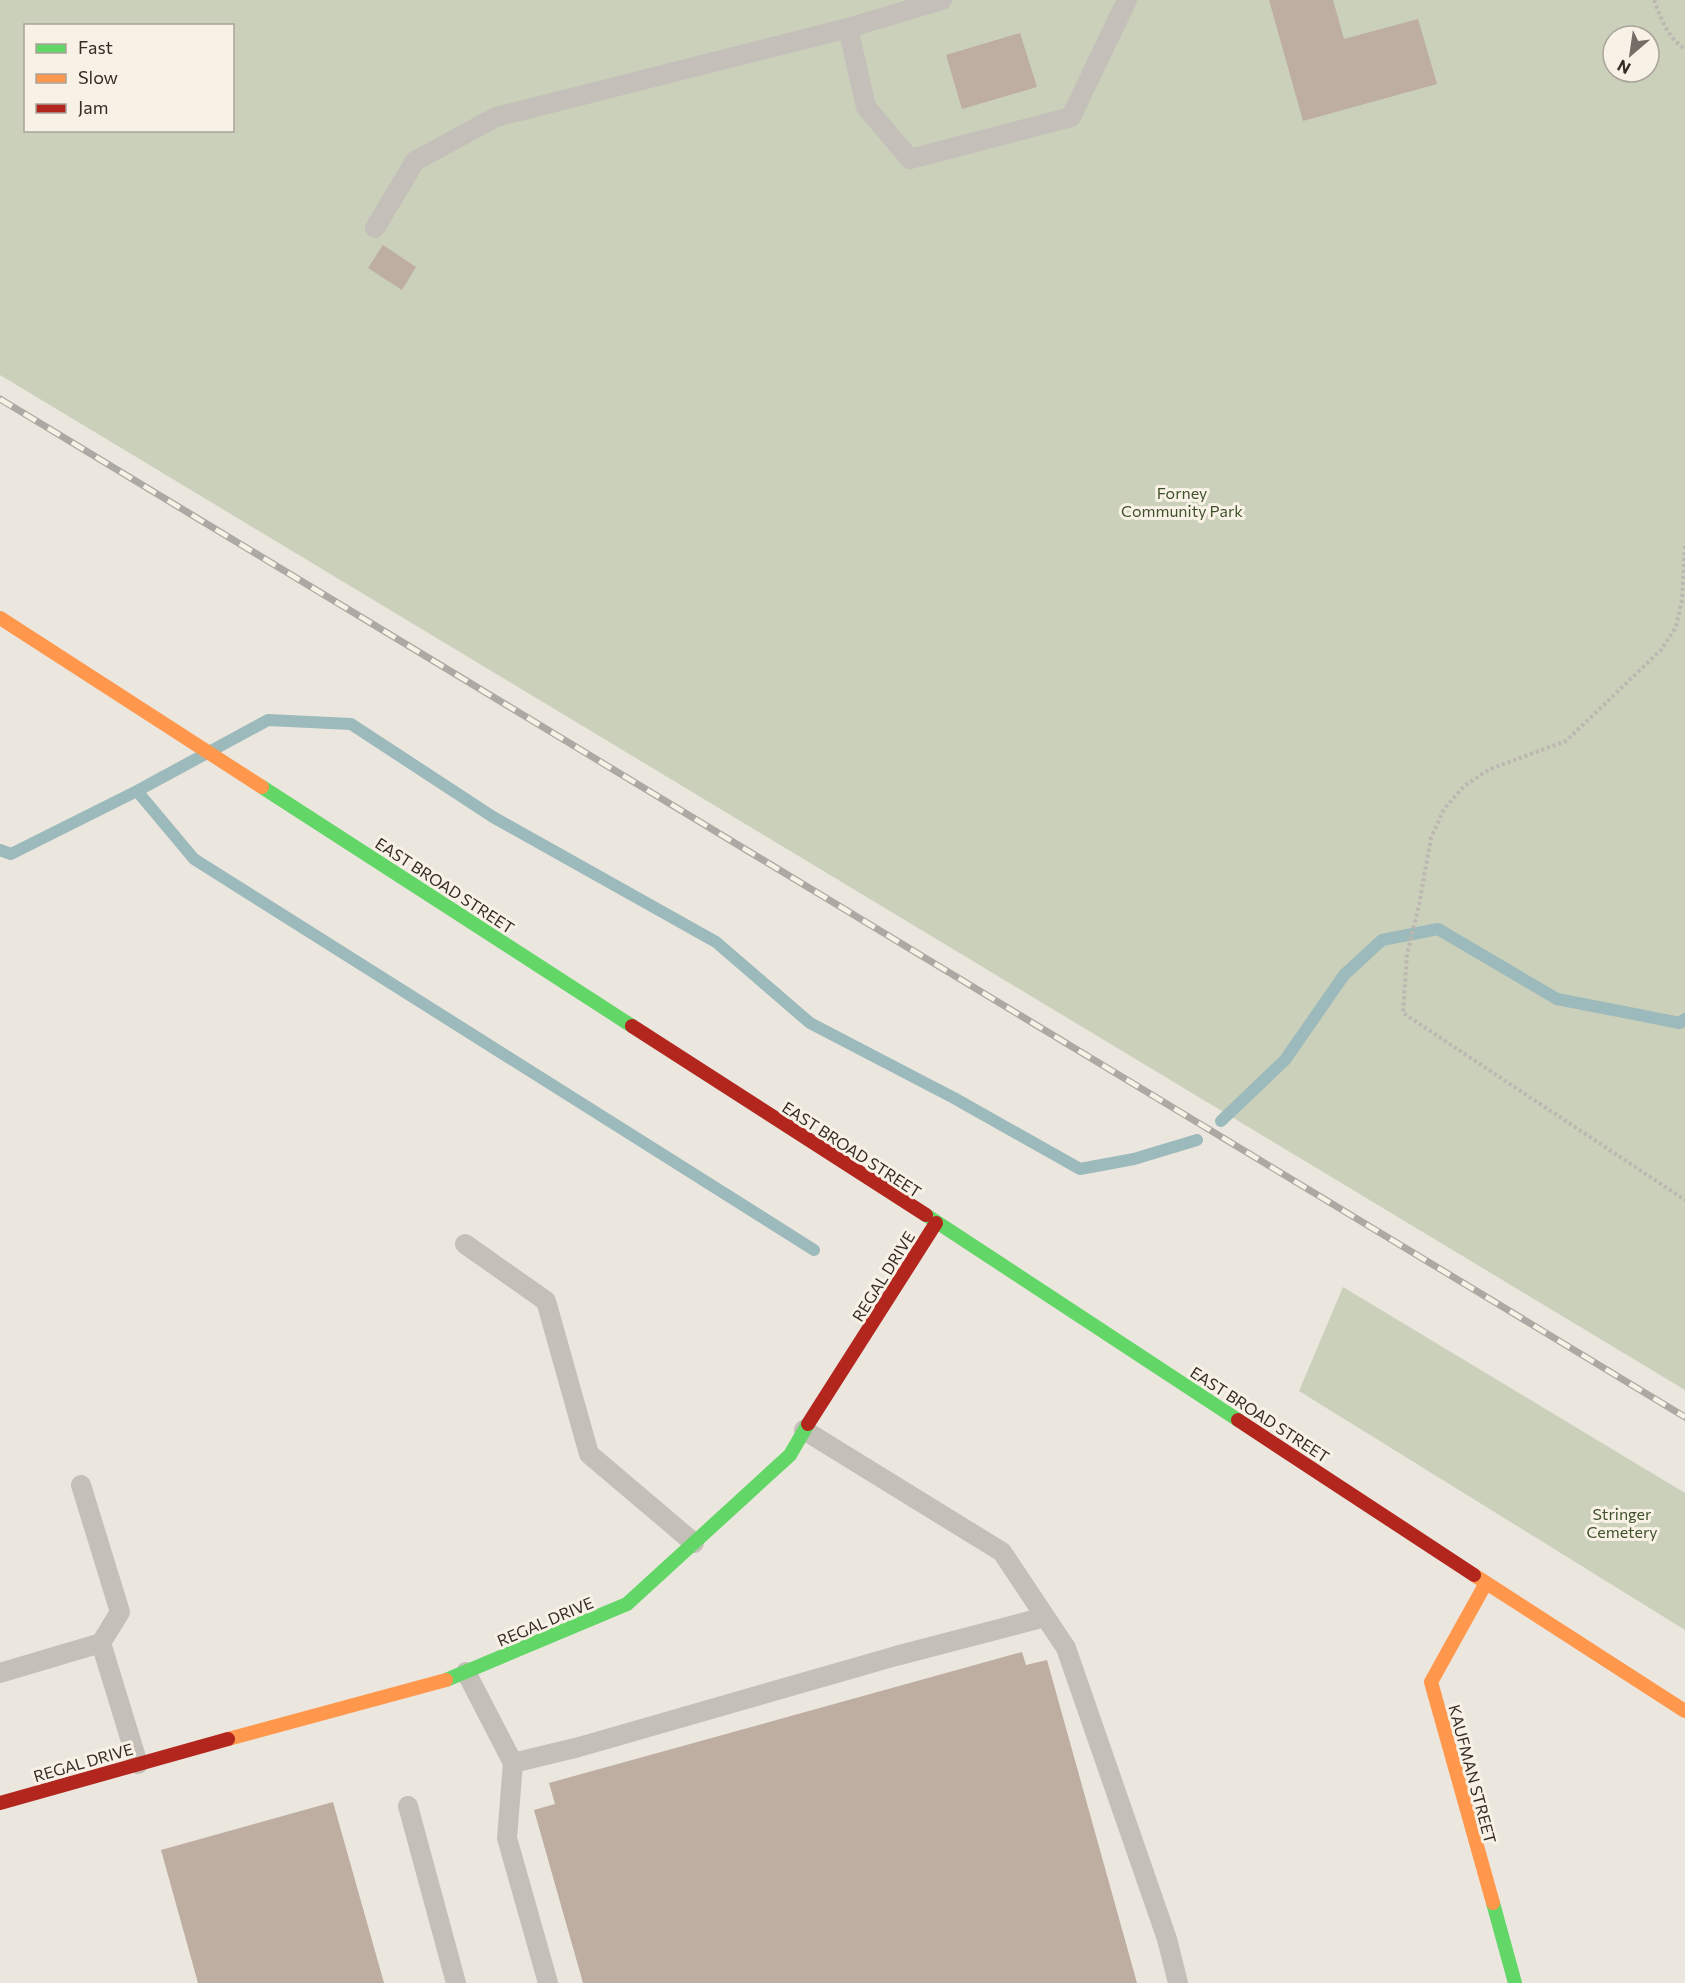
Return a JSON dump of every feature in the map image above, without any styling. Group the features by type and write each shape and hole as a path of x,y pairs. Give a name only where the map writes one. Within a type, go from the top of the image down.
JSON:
{"main road":[{"name":"EAST BROAD STREET","path":"0,618 1037,1287 1685,1712"},
{"name":"REGAL DRIVE","path":"0,1803 450,1679 627,1604 790,1455 936,1223"},
{"name":"KAUFMAN STREET","path":"1486,1583 1431,1682 1515,1983"}],"lane":[{"path":"375,228 415,161 496,117 848,28 942,0"},
{"path":"848,28 866,107 910,159 1071,117 1127,0"},
{"path":"465,1244 546,1302 589,1454 694,1543"},
{"path":"804,1430 1002,1552 1066,1648 1167,1939 1178,1983"},
{"path":"0,1673 101,1643 120,1612 81,1485"},
{"path":"513,1763 579,1747 896,1656 1045,1617"},
{"path":"101,1643 138,1764"},
{"path":"466,1672 513,1763 507,1838 548,1983"},
{"path":"408,1806 456,1983"}],"path":[{"path":"1654,0 1662,22 1677,44 1685,49"},
{"path":"1685,546 1682,600 1676,627 1661,651 1566,741 1490,769 1464,786 1444,809 1431,838 1419,905 1407,954 1403,1014 1685,1200"}],"green space":[{"name":"Forney Community Park","path":"0,0 1685,0 1685,1390 0,375"},
{"name":"Stringer Cemetery","path":"1343,1287 1685,1493 1685,1630 1299,1391"}],"building":[{"path":"1269,0 1333,0 1344,39 1418,19 1437,84 1303,121"},
{"path":"1020,33 1037,87 962,109 946,55"},
{"path":"383,245 416,267 402,290 368,268"},
{"path":"1022,1652 1026,1665 1047,1660 1137,1983 583,1983 534,1810 555,1804 549,1783"},
{"path":"333,1802 384,1983 198,1983 161,1850"}],"waterway":[{"path":"0,850 11,854 137,791 268,720 351,724 493,817 716,942 810,1023 954,1098 1080,1169 1134,1159 1197,1140"},
{"path":"137,791 194,859 814,1250"},
{"path":"1221,1121 1285,1060 1344,975 1382,940 1438,929 1557,999 1680,1023 1685,1019"}],"railway":[{"path":"0,399 1685,1417"}],"traffic: fast":[{"path":"262,787 632,1026"},
{"path":"926,1215 1238,1420"},
{"path":"446,1680 627,1604 790,1455 808,1424"},
{"path":"1493,1903 1515,1983"}],"traffic: slow":[{"path":"0,618 262,787"},
{"path":"1474,1575 1685,1711"},
{"path":"1486,1583 1431,1682 1493,1903"},
{"path":"228,1739 446,1680"}],"traffic: jam":[{"path":"632,1026 926,1215"},
{"path":"808,1424 936,1223"},
{"path":"1238,1420 1474,1575"},
{"path":"0,1803 228,1739"}]}
